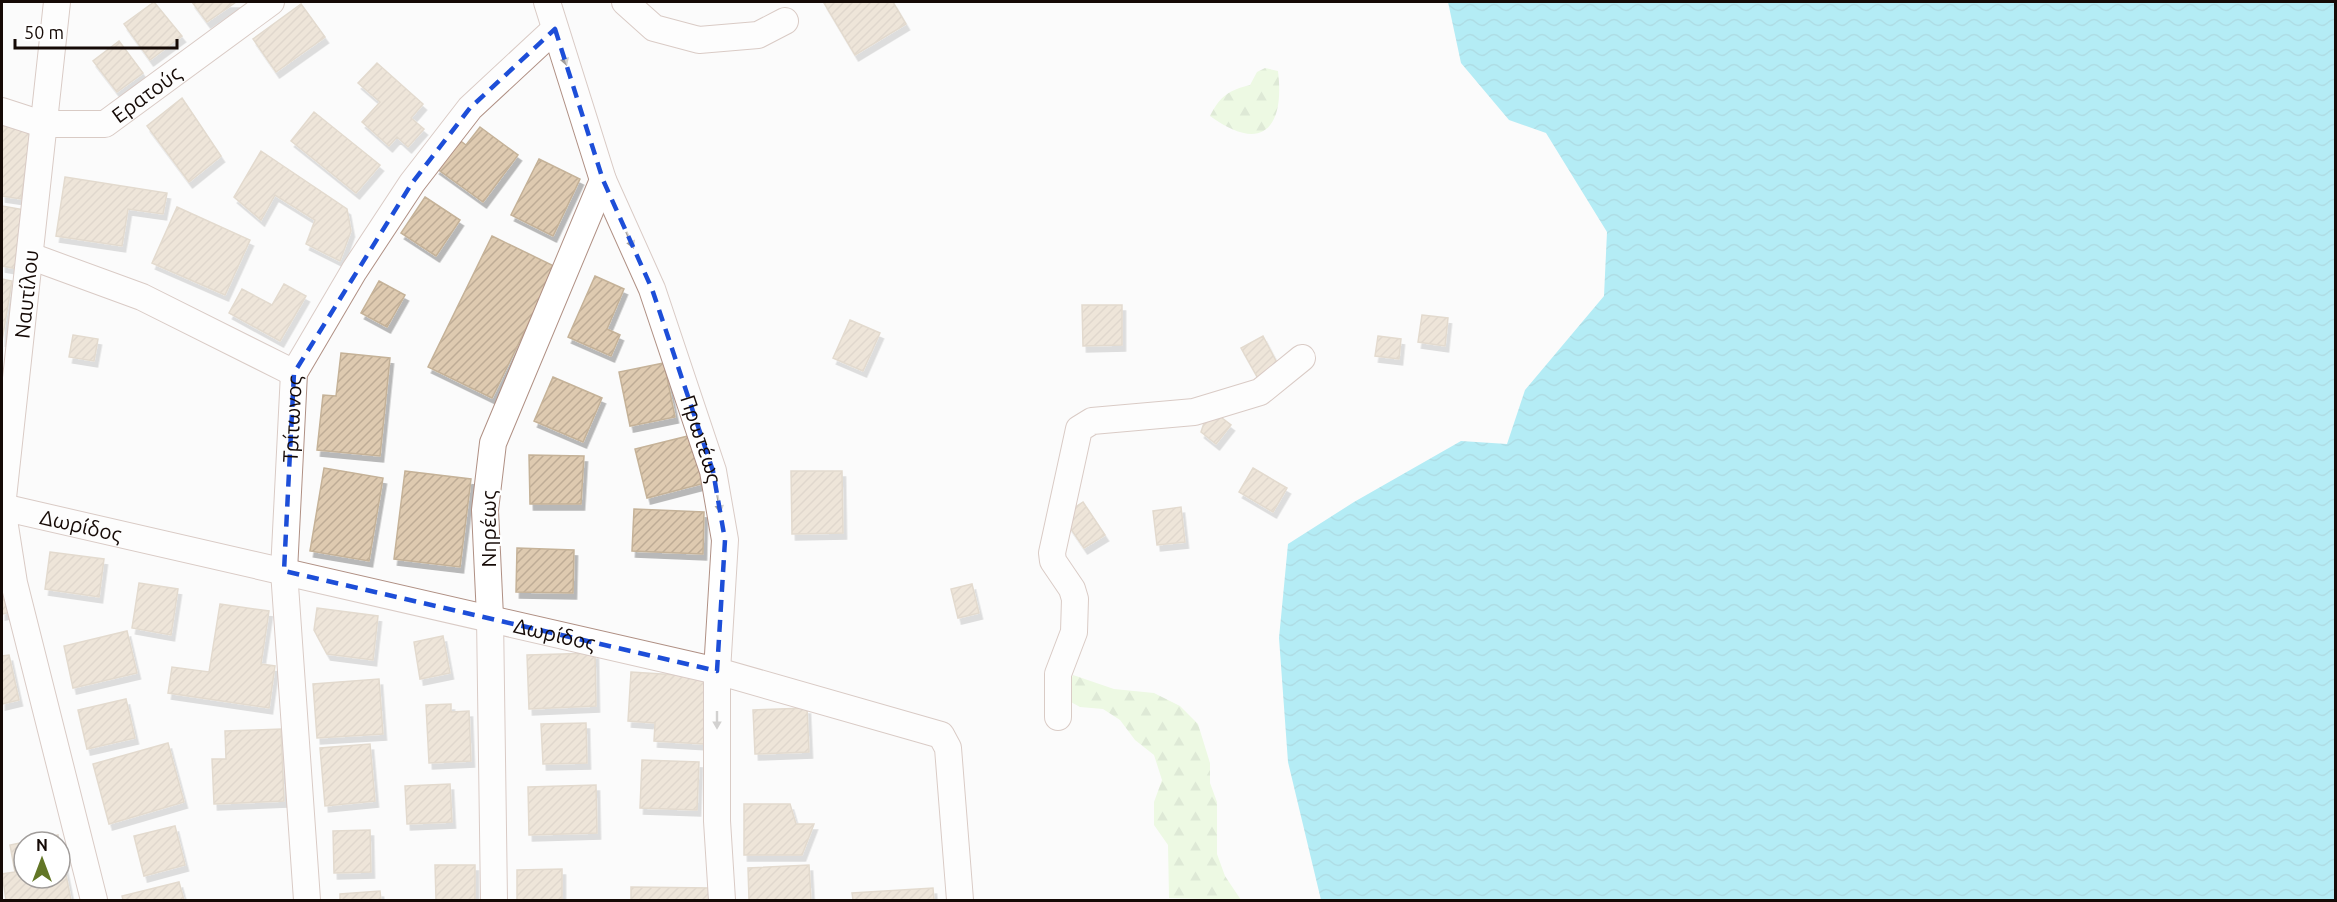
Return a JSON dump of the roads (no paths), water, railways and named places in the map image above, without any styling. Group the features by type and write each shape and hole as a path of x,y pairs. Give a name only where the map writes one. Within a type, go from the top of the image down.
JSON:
{"street":[{"name":"Ναυτίλου","path":"57,2 2,507 14,583 94,900"},
{"name":"Ερατούς","path":"2,111 42,124 105,124 271,2"},
{"name":"Πρωτέως","path":"547,2 603,180 652,289 713,471 725,540 717,671 717,821 722,900"},
{"path":"625,2 654,28 699,40 758,35 785,21"},
{"name":"Τρίτωνος","path":"307,900 284,571 294,373 354,271 412,183 470,108 555,29"},
{"name":"Νηρέως","path":"494,900 490,617 485,510 493,443 603,180"},
{"path":"30,256 142,297 294,373"},
{"path":"1058,717 1058,674 1074,632 1075,599 1072,589 1053,561 1052,553 1079,429 1092,421 1194,412 1260,392 1302,358"},
{"name":"Δωρίδος","path":"2,507 490,617 717,671 937,734 945,739 948,748 960,900"}],"water":[{"path":"1448,2 2335,2 2335,900 1321,900 1288,762 1279,638 1288,544 1354,502 1461,441 1507,444 1525,390 1604,296 1607,232 1546,133 1509,120 1461,63"}]}
